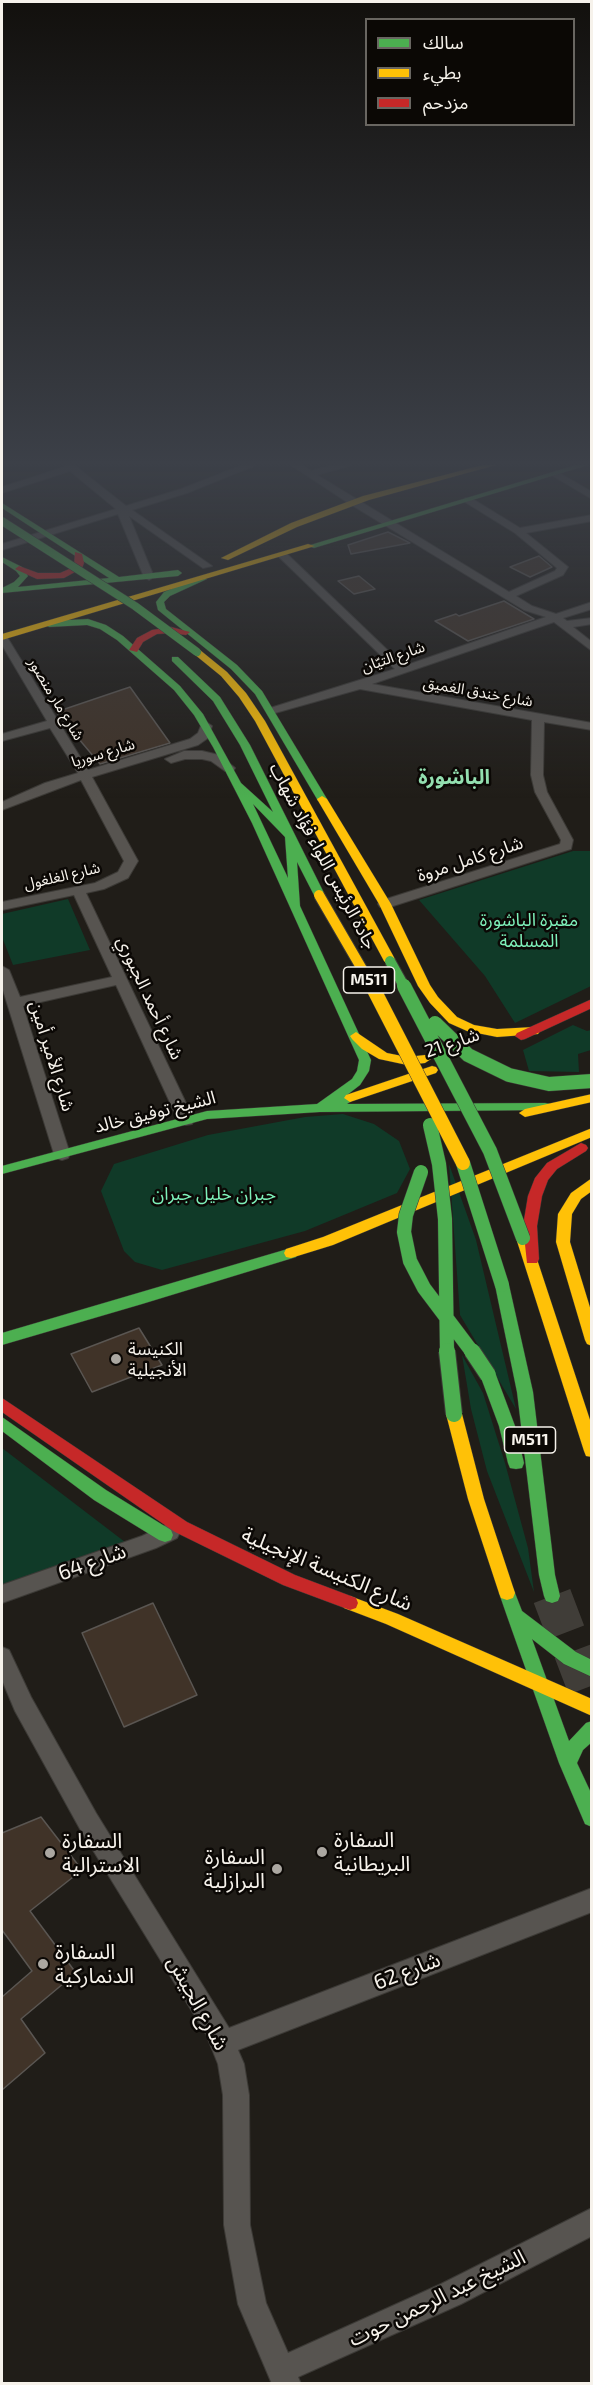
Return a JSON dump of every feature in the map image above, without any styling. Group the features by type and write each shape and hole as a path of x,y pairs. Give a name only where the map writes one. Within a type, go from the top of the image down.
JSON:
{"main road":[{"path":"2,591 24,579 24,576"},
{"name":"جادة الرئيس اللواء فؤاد شهاب","path":"59,576 162,649 217,699 244,745 320,895 388,1014 465,1167 502,1285 525,1392 552,1596"},
{"name":"جادة الرئيس اللواء فؤاد شهاب","path":"89,576 135,606 224,674 243,695 271,741 490,1151 533,1266 591,1451"},
{"path":"113,576 117,579"},
{"path":"2,591 156,576"},
{"path":"2,637 49,624 193,576"},
{"path":"200,576 167,594 160,602 162,610 243,675 272,711 385,904 424,986 441,1009 453,1020 466,1026 505,1034 534,1031"},
{"path":"49,624 74,621 94,624 108,630 177,688 206,726 296,906 365,1060 363,1071 351,1086 320,1108"},
{"path":"134,650 140,640 155,633 171,630 191,633"},
{"path":"301,764 313,819 370,878"},
{"path":"237,784 290,834 296,906"},
{"path":"402,983 441,1030 479,1062 509,1075 538,1083 560,1085 591,1081"},
{"name":"شارع 21","path":"320,1108 491,1049 591,1003"},
{"path":"354,1034 366,1046 383,1056 396,1060 418,1061 434,1056 444,1048 454,1034 453,1020"},
{"path":"415,1066 435,1142 443,1198 446,1347 454,1414 476,1499 507,1593 568,1763 591,1818"},
{"path":"548,1575 507,1426 488,1375 459,1332 424,1288 410,1261 404,1232 406,1215 421,1172 456,1142 545,1107 591,1098"},
{"path":"320,1108 545,1107"},
{"name":"الشيخ توفيق خالد","path":"2,1170 186,1120 229,1112 320,1108"},
{"path":"2,1339 142,1299 328,1241 518,1160 591,1132"},
{"path":"533,1266 530,1226 535,1196 542,1178 552,1166 591,1144"},
{"path":"591,1183 576,1196 565,1214 563,1242 591,1340"},
{"name":"شارع الكنيسة الإنجيلية","path":"2,1404 153,1509 173,1531 204,1554"},
{"name":"شارع الكنيسة الإنجيلية","path":"2,1423 100,1495 173,1531 289,1580 392,1619 542,1693"},
{"path":"515,1616 570,1658 591,1669"},
{"name":"شارع الكنيسة الإنجيلية","path":"403,1639 542,1693 591,1708"},
{"path":"568,1763 577,1744 591,1729"}],"street":[{"path":"304,576 402,670"},
{"path":"476,576 528,608 555,617 591,648"},
{"path":"508,596 552,576"},
{"name":"شارع التيّان","path":"272,711 354,687 591,605"},
{"path":"565,625 591,621"},
{"name":"شارع مار منصور","path":"2,637 85,776"},
{"name":"شارع خندق الغميق","path":"354,687 591,727"},
{"name":"شارع كامل مروة","path":"385,904 566,846 568,843 564,832 540,787 536,762 538,718"},
{"path":"2,738 53,723"},
{"name":"شارع سوريا","path":"2,806 49,786 194,742 205,733 206,726"},
{"name":"شارع سوريا","path":"102,805 97,790 105,782 178,757 196,754 209,756 229,768"},
{"name":"شارع الغلغول","path":"2,906 79,892 113,881 130,866 129,854 85,776"},
{"name":"شارع أحمد الجبوري","path":"79,892 186,1120"},
{"name":"شارع الأمير أمين","path":"2,970 15,1003 62,1154"},
{"path":"15,1003 120,980"},
{"name":"شارع 64","path":"2,1594 173,1531"},
{"name":"شارع الجيش","path":"2,1657 23,1704 88,1821 215,2025 223,2043 231,2064 236,2095 238,2235 252,2304 283,2377"},
{"name":"شارع 62","path":"223,2043 591,1900"},
{"name":"الشيخ عبد الرحمن حوت","path":"283,2377 451,2294 591,2221"}],"green space":[{"name":"مقبرة الباشورة المسلمة","path":"573,851 591,851 591,986 515,1023 485,976 419,900"},
{"path":"68,899 90,950 13,965 2,937 2,914"},
{"path":"573,1025 587,1031 591,1030 591,1050 578,1054 579,1072 529,1071 523,1050"},
{"name":"جبران خليل جبران","path":"343,1114 374,1124 399,1141 410,1169 397,1193 305,1231 162,1270 135,1262 124,1251 101,1191 114,1164 208,1135 305,1117"},
{"path":"449,1164 476,1240 516,1409 460,1315"},
{"path":"462,1355 483,1393 505,1463 528,1548 534,1592 487,1471 471,1409"},
{"path":"2,1448 125,1542 2,1585"}],"building":[{"path":"359,576 375,589 354,594 338,581"},
{"path":"504,601 534,619 468,641 435,621 456,614 459,616"},
{"path":"130,687 170,743 100,764 56,712"},
{"name":"الكنيسة الأنجيلية","path":"139,1328 162,1365 92,1392 71,1354"},
{"path":"153,1603 197,1695 124,1727 82,1633"},
{"path":"41,1817 82,1870 30,1911 76,1973 21,2019 45,2053 2,2090 2,1997 32,1971 2,1930 2,1833"}],"tunnel":[{"path":"552,1596 592,1701"}],"traffic: fast":[{"path":"2,591 17,584 24,576"},
{"path":"89,576 135,606 197,652"},
{"path":"113,576 117,579"},
{"path":"2,591 146,576"},
{"path":"203,579 167,594 160,602 162,610 234,667 259,693 322,799"},
{"path":"49,624 88,622 103,627 120,638 177,688 198,714 218,747 257,823 365,1060 363,1071 356,1082 320,1108"},
{"path":"175,659 217,699 245,745 319,895"},
{"path":"237,784 290,834 295,906"},
{"path":"390,961 437,1046 490,1151 523,1238"},
{"path":"435,1023 468,1055 509,1075 549,1084 592,1081"},
{"path":"2,1170 207,1115 320,1108 350,1098"},
{"path":"320,1108 545,1107"},
{"path":"430,1125 439,1164 445,1219 446,1347 454,1414"},
{"path":"463,1163 502,1285"},
{"path":"421,1172 406,1215 404,1232 410,1261 424,1288 459,1332 488,1375"},
{"path":"2,1339 291,1253"},
{"path":"502,1285 525,1392 547,1575 552,1596"},
{"path":"488,1375 507,1426 516,1463"},
{"path":"2,1423 100,1495 165,1535"},
{"path":"507,1593 568,1763 592,1818"},
{"path":"515,1616 570,1658 592,1669"},
{"path":"568,1763 577,1744 592,1729"}],"traffic: slow":[{"path":"2,637 208,576"},
{"path":"197,652 224,674 243,695 260,721 390,961"},
{"path":"322,799 385,904 424,986 434,1000 453,1020 471,1028 497,1033 534,1031"},
{"path":"319,895 388,1014 463,1163"},
{"path":"356,1036 366,1046 383,1056 407,1061 425,1059"},
{"path":"350,1098 432,1070"},
{"path":"525,1113 592,1098"},
{"path":"291,1253 328,1241 592,1132"},
{"path":"592,1183 576,1196 565,1214 563,1242 592,1340"},
{"path":"523,1238 592,1451"},
{"path":"454,1414 476,1499 507,1593"},
{"path":"350,1603 392,1619 592,1708"}],"traffic: jam":[{"path":"134,650 140,640 155,632 171,630 186,632"},
{"path":"521,1036 592,1003"},
{"path":"532,1259 530,1226 535,1196 542,1178 552,1166 581,1148"},
{"path":"2,1404 181,1527 289,1580 350,1603"}],"place":[{"name":"الكنيسة الأنجيلية","path":"116,1359"},
{"name":"السفارة البريطانية","path":"322,1852"},
{"name":"السفارة الاسترالية","path":"50,1853"},
{"name":"السفارة البرازلية","path":"277,1869"},
{"name":"السفارة الدنماركية","path":"43,1964"}],"district":[{"name":"الباشورة","path":"454,777"}]}
